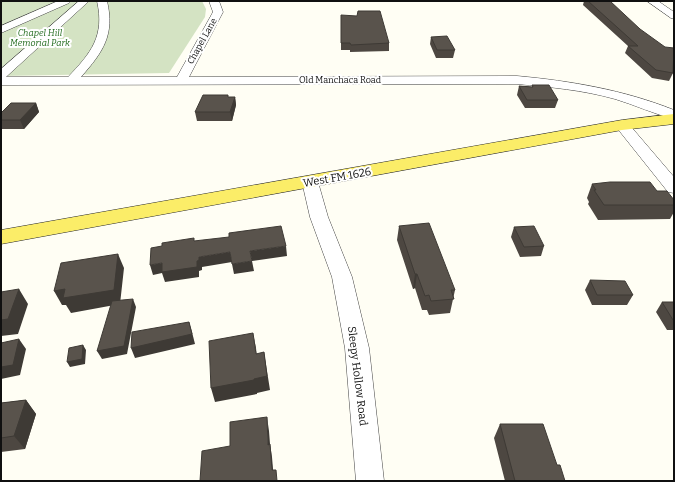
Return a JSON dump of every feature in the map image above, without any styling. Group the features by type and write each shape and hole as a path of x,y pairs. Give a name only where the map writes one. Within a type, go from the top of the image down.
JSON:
{"main road":[{"name":"West FM 1626","path":"1,237 622,125 674,119"}],"street":[{"path":"1,30 66,1"},
{"path":"1,75 84,1"},
{"path":"72,80 90,59 104,34 106,16 102,1"},
{"name":"Chapel Lane","path":"181,80 218,12 214,1"},
{"path":"652,1 674,16"},
{"name":"Old Manchaca Road","path":"1,81 517,80 560,83 627,97 648,103 674,115"},
{"path":"622,125 674,188"},
{"name":"Sleepy Hollow Road","path":"310,182 319,217 342,277 357,348 370,481"}],"green space":[{"name":"Chapel Hill Memorial Park","path":"1,1 202,1 206,9 205,17 169,73 1,76"}],"building":[{"path":"588,1 610,1 640,29 665,47 674,48 673,73 656,70 628,46 638,46"},
{"path":"358,11 380,11 389,43 351,45 350,43 341,43 341,15 357,16"},
{"path":"447,36 455,50 437,50 431,37"},
{"path":"532,85 549,85 558,100 527,100 519,86 533,87"},
{"path":"203,95 228,95 228,97 235,97 230,112 195,112"},
{"path":"11,103 36,103 20,120 1,120 1,113"},
{"path":"610,182 650,182 657,191 667,191 674,200 674,205 604,205 594,190 596,190 592,184"},
{"path":"429,223 455,290 451,290 454,299 431,301 429,295 425,296 417,274 415,274 399,226"},
{"path":"281,226 286,246 250,251 252,261 232,264 230,252 199,257 197,267 162,272 162,263 150,265 151,248 162,246 162,243 194,238 194,241 229,237 229,233"},
{"path":"534,226 544,246 524,247 514,227"},
{"path":"118,254 114,290 63,298 65,289 54,291 61,263"},
{"path":"590,280 625,281 633,295 597,295"},
{"path":"19,289 8,319 1,320 1,292"},
{"path":"133,299 124,346 97,351 112,301"},
{"path":"662,302 674,302 674,320 673,320"},
{"path":"189,322 192,334 131,348 132,332"},
{"path":"253,333 256,354 264,352 267,376 211,388 209,341"},
{"path":"19,339 13,365 1,367 1,343"},
{"path":"83,345 82,359 67,362 69,348"},
{"path":"26,400 14,436 1,438 1,403"},
{"path":"267,417 268,445 270,444 272,470 276,470 277,481 200,481 202,451 230,446 230,422"},
{"path":"500,424 543,424 557,465 560,465 565,481 515,481"}]}
